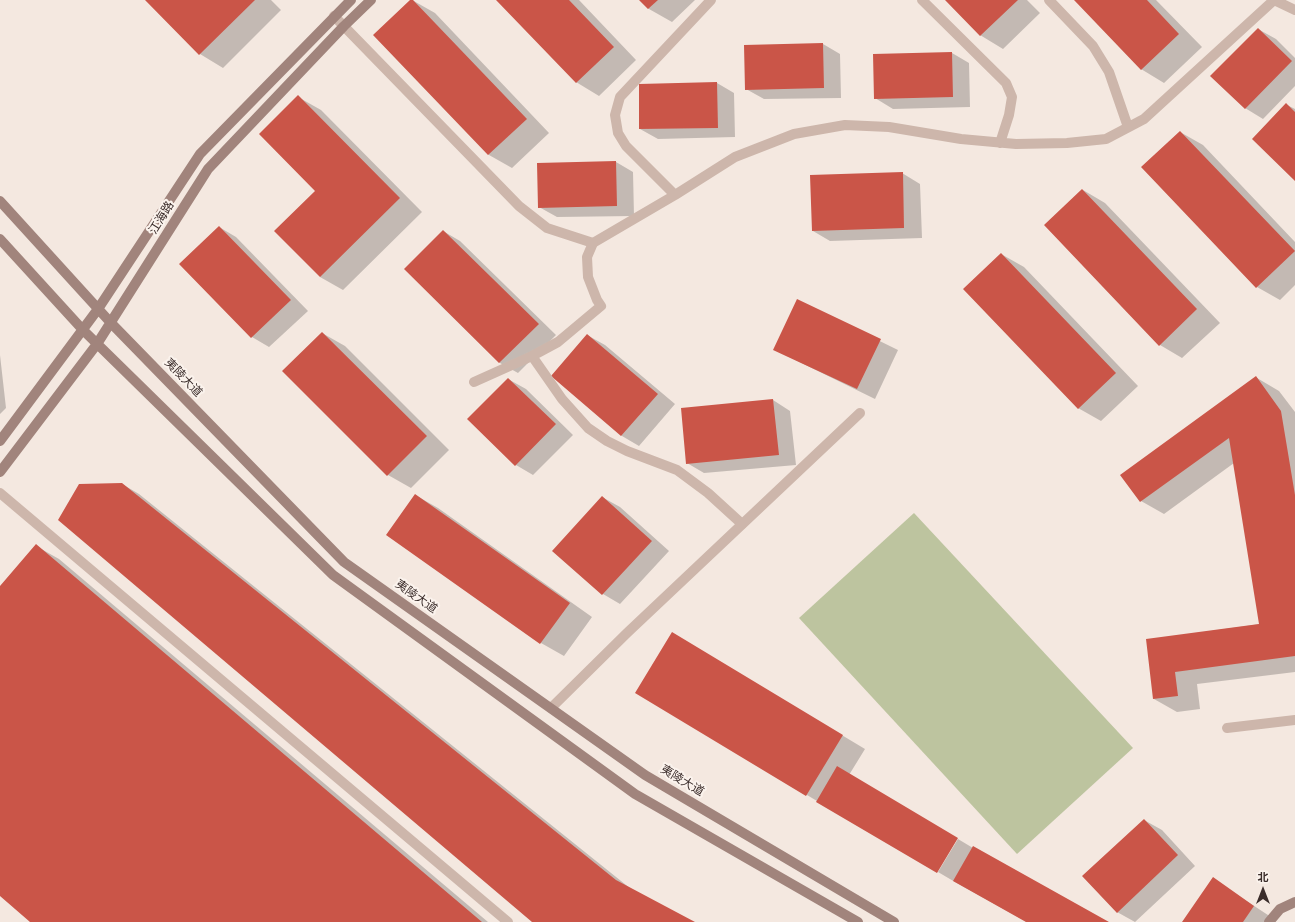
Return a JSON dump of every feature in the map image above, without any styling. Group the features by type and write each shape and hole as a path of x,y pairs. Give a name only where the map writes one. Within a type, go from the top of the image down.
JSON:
{"main road":[{"name":"江海路","path":"0,441 98,309 200,154 351,0"},
{"name":"江海路","path":"0,472 97,344 208,169 344,26 371,0"},
{"name":"夷陵大道","path":"0,201 111,323 344,562 645,775 894,922"},
{"path":"0,239 83,330 333,575 634,794 858,922"},
{"path":"1269,922 1280,909 1295,902"}],"street":[{"path":"676,195 626,146 618,133 615,115 620,97 711,0"},
{"path":"922,0 1006,83 1012,97 1000,143"},
{"path":"1048,0 1093,46 1109,72 1128,127"},
{"path":"474,382 532,356 558,342 601,306 588,277 587,257 593,243 676,195 735,157 794,134 845,125 889,127 961,139 1016,144 1067,143 1106,139 1144,119 1274,0 1295,10"},
{"path":"334,16 519,206 546,228 593,243"},
{"path":"532,356 562,399 588,428 607,441 627,451 677,470 708,493 742,524"},
{"path":"551,708 627,633 860,413"},
{"path":"0,493 508,922"},
{"path":"1228,728 1295,720"}],"green space":[{"path":"914,513 1133,748 1017,854 799,618"}],"building":[{"path":"145,0 255,0 199,55"},
{"path":"410,0 413,0 527,119 488,155 373,35"},
{"path":"496,0 569,0 614,47 576,83"},
{"path":"639,0 658,0 648,9"},
{"path":"945,0 1018,0 980,36"},
{"path":"1074,0 1147,0 1179,34 1141,70"},
{"path":"1258,28 1292,61 1245,109 1210,76"},
{"path":"823,43 824,88 745,90 744,45"},
{"path":"952,52 953,97 874,99 873,54"},
{"path":"717,82 718,128 639,129 639,84"},
{"path":"298,95 400,198 320,277 274,231 315,191 259,134"},
{"path":"1286,103 1295,112 1295,181 1252,139"},
{"path":"1180,131 1295,251 1256,288 1141,167"},
{"path":"616,161 617,206 538,208 537,163"},
{"path":"903,172 904,228 812,231 810,175"},
{"path":"1082,189 1197,309 1159,346 1044,225"},
{"path":"219,226 291,300 251,338 179,264"},
{"path":"443,230 539,324 499,363 404,269"},
{"path":"1001,253 1116,373 1078,409 963,289"},
{"path":"797,299 881,339 857,389 773,350"},
{"path":"322,332 427,436 387,476 282,371"},
{"path":"587,334 658,394 621,436 551,376"},
{"path":"1256,376 1281,411 1295,495 1295,656 1175,672 1178,696 1153,699 1146,639 1259,624 1229,438 1140,502 1120,475"},
{"path":"508,378 556,424 515,466 467,419"},
{"path":"773,399 779,455 686,464 681,408"},
{"path":"122,483 616,880 695,922 532,922 58,520 79,484"},
{"path":"415,494 570,603 540,644 386,535"},
{"path":"602,496 652,541 602,595 552,551"},
{"path":"36,544 482,922 30,922 0,896 0,586"},
{"path":"672,632 843,735 806,796 635,693"},
{"path":"837,766 958,838 937,873 816,802"},
{"path":"1144,819 1178,855 1117,913 1082,876"},
{"path":"973,846 1109,922 1026,922 953,881"},
{"path":"1213,877 1254,906 1243,922 1182,922"}]}
